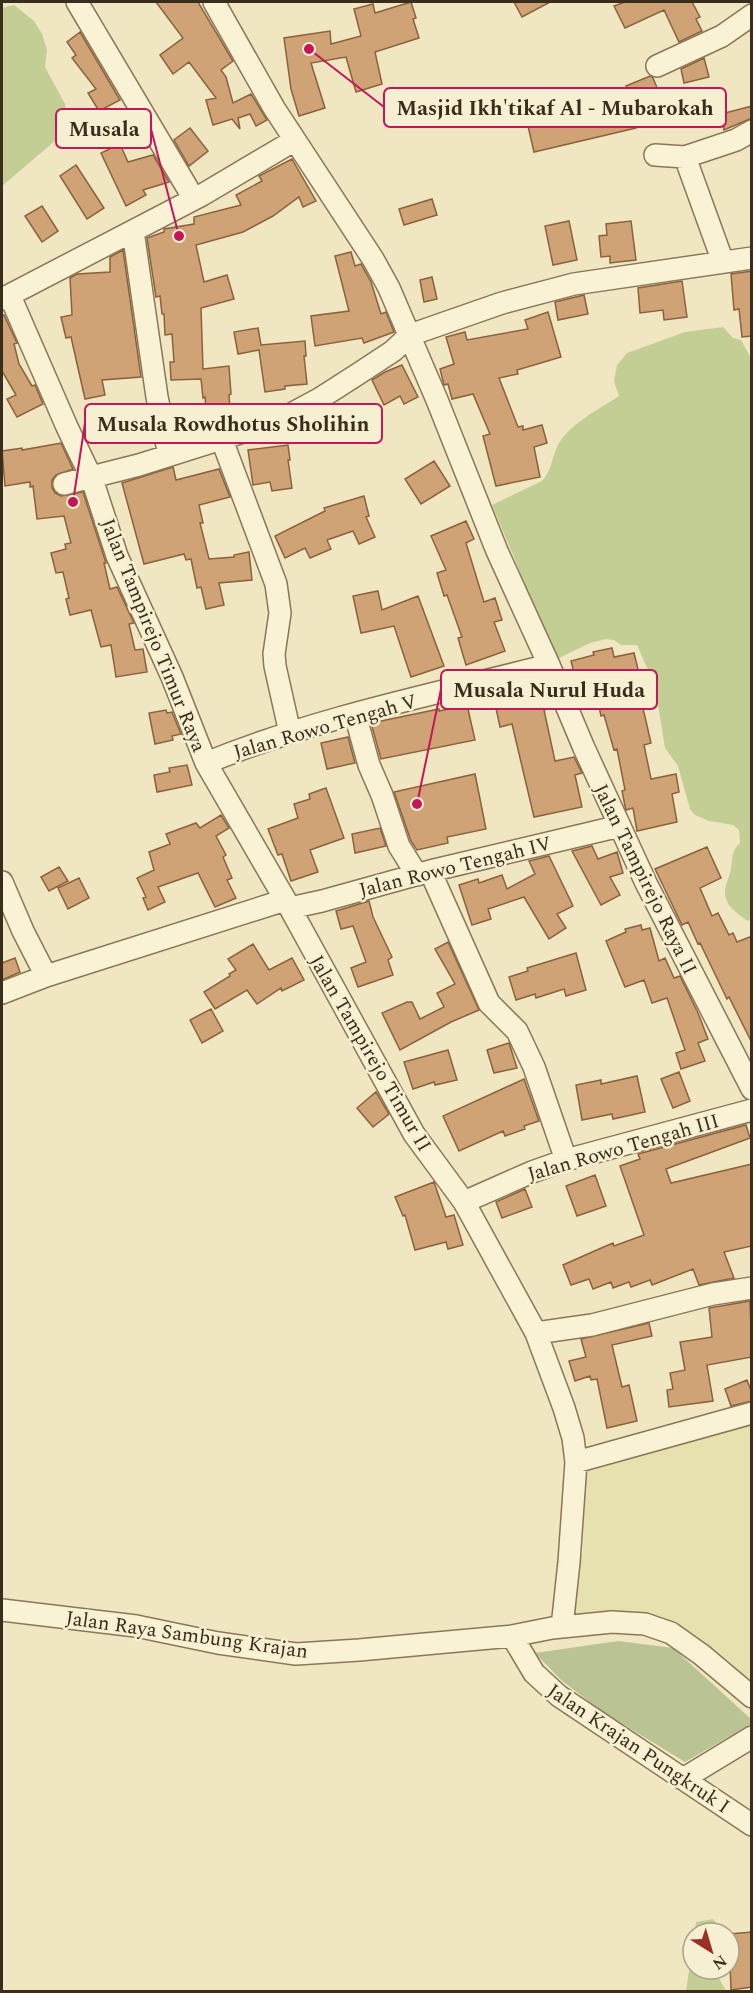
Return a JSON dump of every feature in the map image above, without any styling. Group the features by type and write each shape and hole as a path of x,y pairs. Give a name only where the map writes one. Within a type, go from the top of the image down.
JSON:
{"street":[{"path":"76,2 194,199"},
{"name":"Jalan Tampirejo Raya II","path":"214,2 274,108 373,259 389,288 497,551 620,826 651,893 752,1089"},
{"path":"657,66 722,36 752,15"},
{"path":"655,155 686,156 736,140 752,131"},
{"path":"6,297 194,199 296,140"},
{"path":"686,156 723,262"},
{"path":"133,231 157,397 169,455"},
{"path":"64,484 222,440 278,421 319,399 393,351 410,335 502,303 574,284 752,258"},
{"name":"Jalan Tampirejo Timur Raya","path":"6,297 92,478 117,556 172,677 206,763 287,904"},
{"path":"222,440 276,584 280,613 274,654 275,666 290,734"},
{"name":"Jalan Rowo Tengah V","path":"206,763 245,747 355,714 549,665"},
{"path":"355,714 369,765 399,846 423,873 489,1003 518,1031 534,1067 566,1160"},
{"name":"Jalan Rowo Tengah IV","path":"2,993 46,976 287,904 322,901 423,873 620,826"},
{"path":"2,882 46,976"},
{"name":"Jalan Tampirejo Timur II","path":"287,904 414,1134 464,1202 536,1333 564,1408 573,1438 576,1462 557,1627"},
{"name":"Jalan Rowo Tengah III","path":"464,1202 532,1172 566,1160 752,1110"},
{"path":"536,1333 592,1325 713,1294 752,1288"},
{"path":"576,1462 752,1413"},
{"name":"Jalan Raya Sambung Krajan","path":"2,1610 136,1626 296,1654 513,1636 557,1627 612,1622 645,1624 671,1633 702,1655 752,1697"},
{"name":"Jalan Krajan Pungkruk I","path":"513,1636 526,1661 542,1682 559,1696 752,1825"},
{"path":"683,1779 752,1737"}],"shaded area":[{"path":"751,1421 751,1686 697,1644 571,1617 583,1551 586,1469"}],"green space":[{"path":"14,5 34,21 42,34 47,50 45,67 65,104 68,120 63,134 2,186 2,8"},
{"path":"723,327 733,338 741,340 752,360 752,918 748,921 733,909 725,897 733,854 740,843 739,830 733,825 709,821 695,815 690,809 678,766 665,748 655,686 637,645 621,645 614,640 606,639 590,643 553,661 492,505 542,481 548,473 559,443 564,436 586,417 619,396 614,381 617,365 627,353 685,332"},
{"path":"618,1641 673,1648 751,1719 751,1724 685,1762 603,1712 561,1680 535,1653"},
{"path":"687,1981 721,1981 726,1991 686,1991"}],"building":[{"path":"156,2 198,2 233,61 221,70 226,77 233,103 251,94 267,120 256,126 250,114 238,118 240,129 232,119 213,125 206,100 216,98 189,62 173,74 160,55 183,38"},
{"path":"411,2 419,38 375,52 382,84 356,92 346,57 311,63 325,108 299,116 291,89 284,38 330,31 331,44 361,36 354,9 373,4 375,13"},
{"path":"514,2 550,2 522,17"},
{"path":"625,2 692,2 700,17 696,19 702,31 679,42 664,10 625,28 614,6"},
{"path":"80,32 120,100 99,111 88,93 96,89 72,58 76,55 67,42"},
{"path":"704,58 709,77 684,83 681,69"},
{"path":"650,76 653,78 668,114 636,128 534,152 528,126 563,118 563,114 590,108 588,101 628,91 626,86"},
{"path":"752,106 752,118 724,130 721,114"},
{"path":"190,128 208,151 189,166 174,140"},
{"path":"120,144 128,162 153,155 169,182 143,190 146,195 126,206 101,153"},
{"path":"292,159 316,201 303,207 299,197 273,216 243,232 196,245 204,282 227,275 234,299 201,308 203,369 229,366 231,394 229,395 231,422 208,429 201,379 171,380 170,362 174,362 172,334 165,335 164,314 162,314 160,296 156,297 147,238 164,232 164,229 194,224 194,217 241,205 236,195 262,181 259,176"},
{"path":"76,165 104,208 87,219 60,176"},
{"path":"432,199 437,215 404,225 399,209"},
{"path":"42,206 58,231 42,242 25,216"},
{"path":"569,221 577,260 553,265 545,226"},
{"path":"631,221 636,260 610,263 610,256 601,257 599,236 607,235 606,224"},
{"path":"123,250 141,377 102,380 105,395 85,399 71,337 66,338 61,317 72,315 70,278 77,274 110,272 110,257"},
{"path":"351,252 355,266 361,264 371,282 381,314 386,312 394,332 364,343 362,338 315,346 311,316 349,311 335,256"},
{"path":"752,271 752,336 742,337 739,309 734,310 731,274"},
{"path":"432,277 437,299 424,302 420,280"},
{"path":"682,281 687,317 664,320 663,310 640,313 638,288"},
{"path":"584,295 588,314 558,320 555,302"},
{"path":"548,312 561,357 517,370 518,374 499,378 518,427 523,426 523,430 542,425 547,443 534,447 540,477 496,486 483,436 490,434 473,394 452,399 448,384 444,385 440,369 454,364 446,337 465,332 467,340 528,329 525,320"},
{"path":"2,315 17,343 14,344 19,364 32,386 35,385 43,404 17,417 7,399 16,395 2,371"},
{"path":"258,328 261,345 305,341 307,384 285,386 285,389 265,392 259,350 238,354 234,332"},
{"path":"402,365 418,397 404,404 400,396 384,405 372,380"},
{"path":"61,443 73,469 56,475 52,480 52,488 61,496 83,492 106,563 104,563 110,589 117,587 134,623 129,624 135,650 143,649 147,672 116,677 111,645 101,647 91,610 70,615 63,572 56,573 51,553 66,549 65,544 71,543 64,516 37,519 33,486 30,487 30,482 5,486 2,451"},
{"path":"288,445 292,488 272,491 270,482 253,485 248,450"},
{"path":"434,461 450,486 421,504 405,479"},
{"path":"173,467 176,480 219,469 230,497 199,505 203,523 200,523 209,559 234,557 234,555 249,552 252,580 219,583 224,605 206,609 201,587 197,588 191,559 186,560 184,554 144,564 122,483"},
{"path":"364,496 369,516 366,517 375,537 359,544 353,531 327,540 331,549 310,558 305,548 285,558 275,536 325,511 324,508"},
{"path":"466,521 474,539 466,543 484,602 495,598 502,620 494,622 505,651 466,665 458,638 462,637 447,595 444,596 437,573 446,570 431,536"},
{"path":"378,591 382,610 418,596 444,666 411,677 394,626 361,633 353,596"},
{"path":"612,648 614,657 634,653 646,702 642,704 651,743 644,745 651,779 676,774 679,792 672,794 677,822 637,831 633,808 626,810 622,791 625,790 617,749 614,750 604,715 601,716 594,683 578,688 571,661 594,655 593,652"},
{"path":"541,680 553,708 544,710 555,761 574,757 582,773 575,775 582,807 534,817 512,724 500,727 494,699 517,693 516,686"},
{"path":"467,705 475,740 381,759 371,723"},
{"path":"166,710 167,713 172,712 181,734 172,736 173,740 155,744 149,713"},
{"path":"348,737 355,763 327,769 321,743"},
{"path":"187,765 192,785 157,792 154,775 170,772 169,768"},
{"path":"475,774 486,829 447,837 448,843 417,850 411,841 394,792"},
{"path":"326,788 344,838 310,850 318,872 291,881 282,854 278,855 268,829 298,818 294,804 310,799 309,794"},
{"path":"221,815 229,828 216,836 226,855 223,857 232,878 227,880 236,898 215,907 198,873 158,887 165,902 148,910 143,898 146,897 137,878 154,870 149,852 170,844 166,834 196,823 200,828"},
{"path":"380,828 386,846 355,853 352,834"},
{"path":"592,846 598,859 617,852 623,873 610,877 620,895 601,905 572,851"},
{"path":"707,847 721,878 700,888 712,916 718,913 729,935 733,933 737,942 752,936 752,1043 688,922 682,925 655,869"},
{"path":"549,856 573,906 557,914 566,928 549,939 524,897 488,909 491,919 472,925 459,885 478,879 479,883 502,875 507,889 535,874 529,861"},
{"path":"59,867 68,881 49,891 41,877"},
{"path":"79,878 89,898 68,909 58,888"},
{"path":"369,901 373,917 392,957 388,960 393,975 358,987 351,968 366,962 353,926 341,929 336,911"},
{"path":"641,925 642,930 650,928 659,961 665,958 674,978 680,976 698,1013 708,1039 698,1043 705,1061 681,1069 676,1053 685,1050 667,998 652,1003 644,980 625,987 606,941 626,932 625,929"},
{"path":"448,942 479,1010 451,1022 400,1050 382,1013 412,1002 420,1019 444,1007 437,993 455,984 435,949"},
{"path":"253,944 269,970 292,958 304,980 282,991 281,988 257,1004 247,990 215,1009 204,992 236,970 228,959"},
{"path":"576,953 586,990 566,996 564,989 536,998 535,994 516,1000 509,977 528,971 527,968"},
{"path":"15,958 20,972 2,980 2,963"},
{"path":"211,1009 223,1031 202,1043 190,1020"},
{"path":"509,1043 517,1068 494,1073 487,1050"},
{"path":"448,1050 457,1080 435,1085 434,1082 413,1089 404,1062"},
{"path":"679,1072 690,1101 673,1108 661,1079"},
{"path":"637,1076 645,1112 613,1119 612,1114 582,1120 576,1085 601,1080 601,1084"},
{"path":"524,1079 539,1121 505,1136 503,1131 459,1151 443,1116"},
{"path":"376,1092 389,1114 373,1127 357,1108"},
{"path":"746,1125 750,1138 666,1169 671,1183 752,1164 752,1246 724,1252 734,1278 699,1285 693,1269 652,1285 650,1280 631,1287 629,1282 613,1288 611,1282 593,1289 589,1279 571,1285 563,1265 613,1243 614,1246 644,1235 620,1166 640,1159 638,1154"},
{"path":"595,1175 606,1206 577,1216 566,1186"},
{"path":"434,1182 446,1217 454,1215 463,1245 448,1249 446,1242 415,1250 405,1215 403,1216 395,1197"},
{"path":"525,1189 532,1207 502,1218 496,1202"},
{"path":"750,1301 752,1357 707,1365 713,1401 669,1407 667,1390 673,1389 670,1373 685,1370 680,1342 712,1337 709,1308"},
{"path":"649,1323 652,1336 612,1345 622,1387 629,1385 637,1421 607,1428 597,1379 591,1380 590,1376 575,1381 569,1361 586,1357 581,1339"},
{"path":"747,1380 752,1393 752,1401 731,1406 725,1389"},
{"path":"752,1932 752,1987 731,1990 731,1981 741,1981 741,1933"}],"place":[{"name":"Masjid Ikh'tikaf Al - Mubarokah","path":"309,49"},
{"name":"Musala","path":"179,236"},
{"name":"Musala Rowdhotus Sholihin","path":"73,502"},
{"name":"Musala Nurul Huda","path":"417,804"}]}
